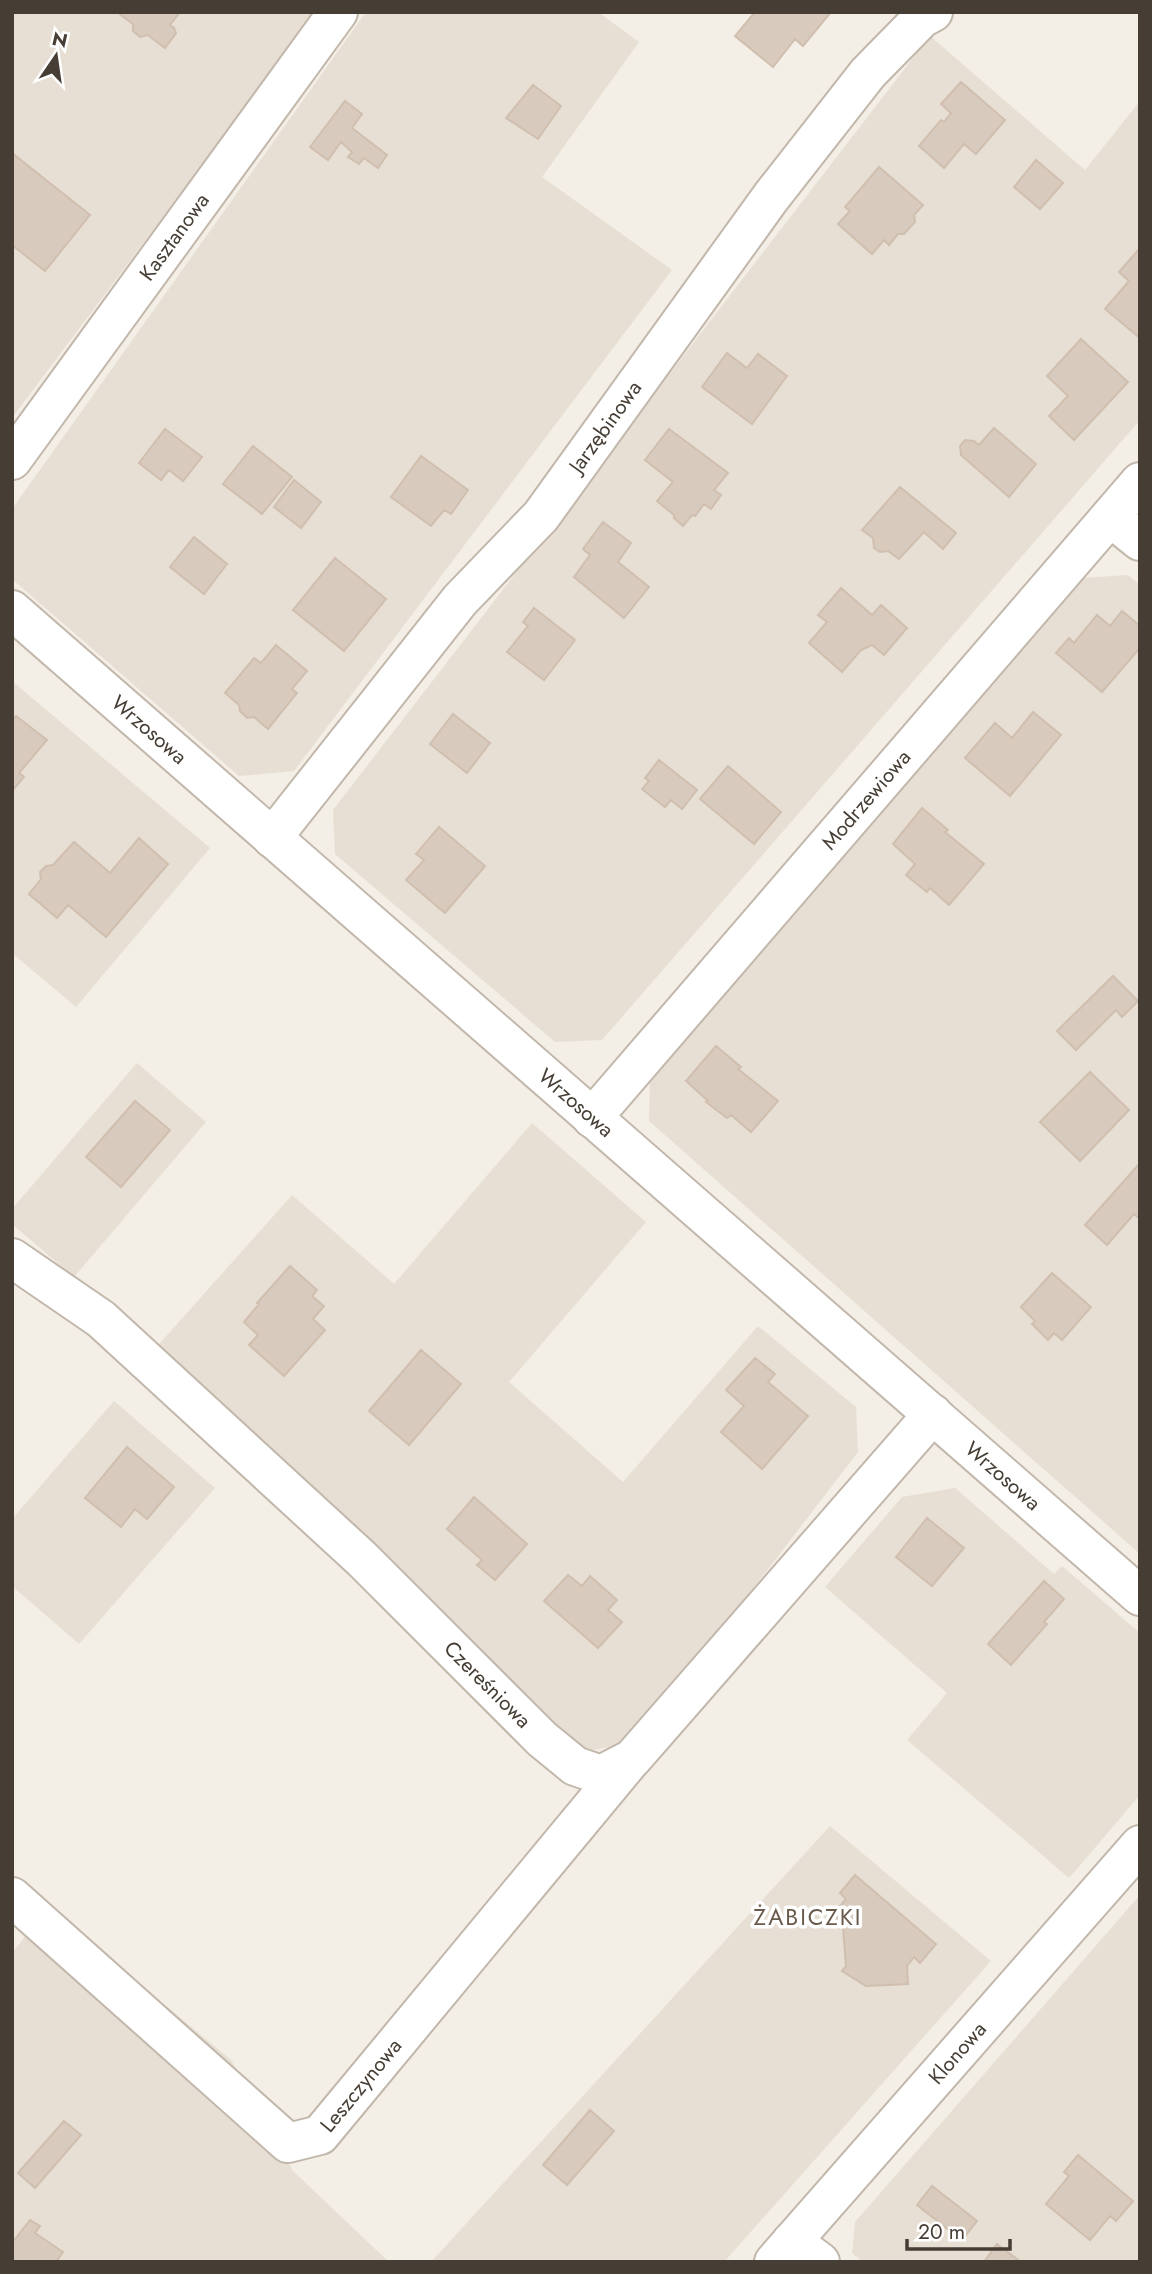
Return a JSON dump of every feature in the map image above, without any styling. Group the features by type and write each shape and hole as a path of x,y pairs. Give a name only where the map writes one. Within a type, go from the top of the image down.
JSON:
{"street":[{"name":"Kasztanowa","path":"12,460 338,12"},
{"name":"Jarzębinowa","path":"272,838 460,600 541,516 771,197 868,74 922,18 933,12"},
{"name":"Modrzewiowa","path":"592,1118 1140,482"},
{"path":"1111,517 1140,541"},
{"name":"Wrzosowa","path":"12,610 1140,1596"},
{"name":"Czereśniowa","path":"12,1258 101,1319 362,1559 542,1740 575,1766 601,1775 632,1759 933,1414"},
{"name":"Leszczynowa","path":"12,1897 288,2143 320,2135 632,1759"},
{"name":"Klonowa","path":"795,2255 1140,1845"}],"shaded area":[{"path":"12,12 317,12 12,418"},
{"path":"366,12 598,12 639,42 542,177 672,270 294,771 239,776 12,579 12,509"},
{"path":"930,36 1085,170 1140,101 1140,420 602,1040 555,1042 335,854 333,810"},
{"path":"1128,575 1140,585 1140,1554 649,1121 650,1081 1081,578"},
{"path":"12,681 210,848 76,1007 12,953"},
{"path":"137,1063 206,1122 74,1277 12,1224 12,1209"},
{"path":"532,1123 646,1222 509,1382 623,1482 758,1326 856,1407 858,1452 742,1603 621,1745 581,1752 479,1648 153,1351 292,1195 394,1284"},
{"path":"114,1401 215,1488 79,1644 12,1586 12,1519"},
{"path":"955,1488 1054,1574 1062,1566 1140,1633 1140,1795 1069,1878 907,1740 947,1693 825,1587 902,1497"},
{"path":"830,1826 991,1961 724,2262 431,2262"},
{"path":"1140,1895 1140,2262 863,2262 852,2253 855,2222"},
{"path":"48,1908 231,2060 293,2171 389,2262 12,2262 12,1953"}],"building":[{"path":"117,12 180,12 170,25 176,33 165,48 148,35 140,37 133,31 133,24"},
{"path":"755,12 831,12 803,46 795,39 773,67 735,36"},
{"path":"961,82 1005,120 976,154 964,144 944,168 919,146 941,120 944,122 951,113 941,104"},
{"path":"533,85 561,106 538,139 506,118"},
{"path":"345,101 362,114 352,128 387,155 378,168 364,158 359,164 348,157 352,152 341,142 328,160 310,147"},
{"path":"12,153 90,215 45,271 12,245"},
{"path":"1036,160 1063,183 1040,209 1014,187"},
{"path":"879,167 923,205 914,215 915,222 904,234 898,234 889,245 884,240 872,254 838,224 850,211 845,207"},
{"path":"1140,248 1140,338 1105,309 1129,281 1119,272"},
{"path":"1081,339 1128,382 1074,440 1049,416 1068,396 1047,376"},
{"path":"727,353 747,368 758,354 787,376 752,424 702,387"},
{"path":"994,428 1036,464 1009,497 961,455 960,446 965,440 979,445"},
{"path":"165,429 202,457 183,481 169,470 161,480 139,463"},
{"path":"669,429 728,473 714,490 721,495 711,509 704,504 683,526 657,501 673,482 645,460"},
{"path":"253,446 292,477 262,514 223,484"},
{"path":"421,456 468,490 451,514 444,510 431,526 391,497"},
{"path":"294,480 321,502 301,528 274,507"},
{"path":"900,487 956,533 943,549 924,532 899,559 888,551 880,552 874,548 873,538 862,530"},
{"path":"603,522 631,543 618,562 649,587 624,618 574,577 590,555 583,549"},
{"path":"194,537 227,564 204,594 170,567"},
{"path":"335,558 386,599 344,651 293,610"},
{"path":"841,588 872,615 881,605 907,628 884,655 872,645 861,650 842,672 809,643 827,622 818,615"},
{"path":"534,608 575,640 544,680 507,652 528,626 523,622"},
{"path":"1122,611 1140,626 1140,648 1102,692 1056,653 1069,638 1074,643 1097,615 1110,626"},
{"path":"276,645 307,671 292,689 297,693 268,729 254,717 247,718 240,711 239,705 225,693 254,658 261,663"},
{"path":"1033,712 1061,735 1010,796 965,758 995,723 1012,738"},
{"path":"453,714 490,743 467,773 430,744"},
{"path":"16,716 47,740 19,773 24,777 12,791 12,720"},
{"path":"659,760 697,790 682,809 671,800 665,807 642,789 649,781 645,778"},
{"path":"728,766 781,812 754,844 700,799"},
{"path":"922,808 948,830 945,832 984,864 949,905 930,888 927,892 906,875 915,864 893,844"},
{"path":"439,827 485,866 445,913 406,880 424,860 416,854"},
{"path":"139,838 168,864 106,937 68,905 57,918 29,894 41,879 40,872 46,866 53,865 74,842 110,873"},
{"path":"1113,976 1138,1001 1122,1017 1116,1010 1076,1050 1057,1031"},
{"path":"716,1046 741,1067 738,1069 778,1101 751,1132 731,1115 727,1118 706,1102 708,1101 686,1081"},
{"path":"1090,1072 1129,1110 1080,1161 1040,1122"},
{"path":"135,1101 170,1130 121,1187 86,1157"},
{"path":"1140,1163 1140,1219 1134,1214 1107,1245 1085,1225"},
{"path":"290,1266 317,1290 312,1296 324,1306 313,1319 325,1330 284,1376 249,1345 258,1335 244,1322"},
{"path":"1052,1273 1091,1307 1062,1340 1054,1333 1048,1340 1032,1324 1035,1321 1021,1307"},
{"path":"421,1350 461,1384 409,1445 369,1411"},
{"path":"755,1358 775,1374 768,1382 808,1416 762,1469 721,1432 744,1406 726,1390"},
{"path":"127,1447 174,1487 147,1519 135,1509 121,1527 85,1498"},
{"path":"474,1497 527,1544 495,1580 477,1565 482,1560 447,1529"},
{"path":"927,1518 964,1548 932,1586 896,1557"},
{"path":"568,1575 582,1586 590,1576 617,1600 608,1610 622,1622 598,1648 544,1601"},
{"path":"1044,1581 1064,1599 1044,1622 1047,1624 1011,1665 988,1644"},
{"path":"855,1875 936,1944 920,1963 914,1957 907,1966 908,1984 866,1986 842,1971 846,1966 843,1927 831,1917 846,1899 840,1893"},
{"path":"590,2110 614,2131 567,2185 543,2165"},
{"path":"64,2121 81,2135 35,2188 18,2173"},
{"path":"1078,2155 1133,2201 1116,2221 1110,2216 1090,2240 1046,2204 1069,2176 1064,2172"},
{"path":"932,2186 977,2221 962,2240 917,2205"},
{"path":"30,2220 40,2226 35,2233 63,2252 56,2262 12,2262 12,2243"},
{"path":"997,2244 1021,2262 984,2262"}],"district":[{"name":"ŻABICZKI","path":"808,1917"}]}
